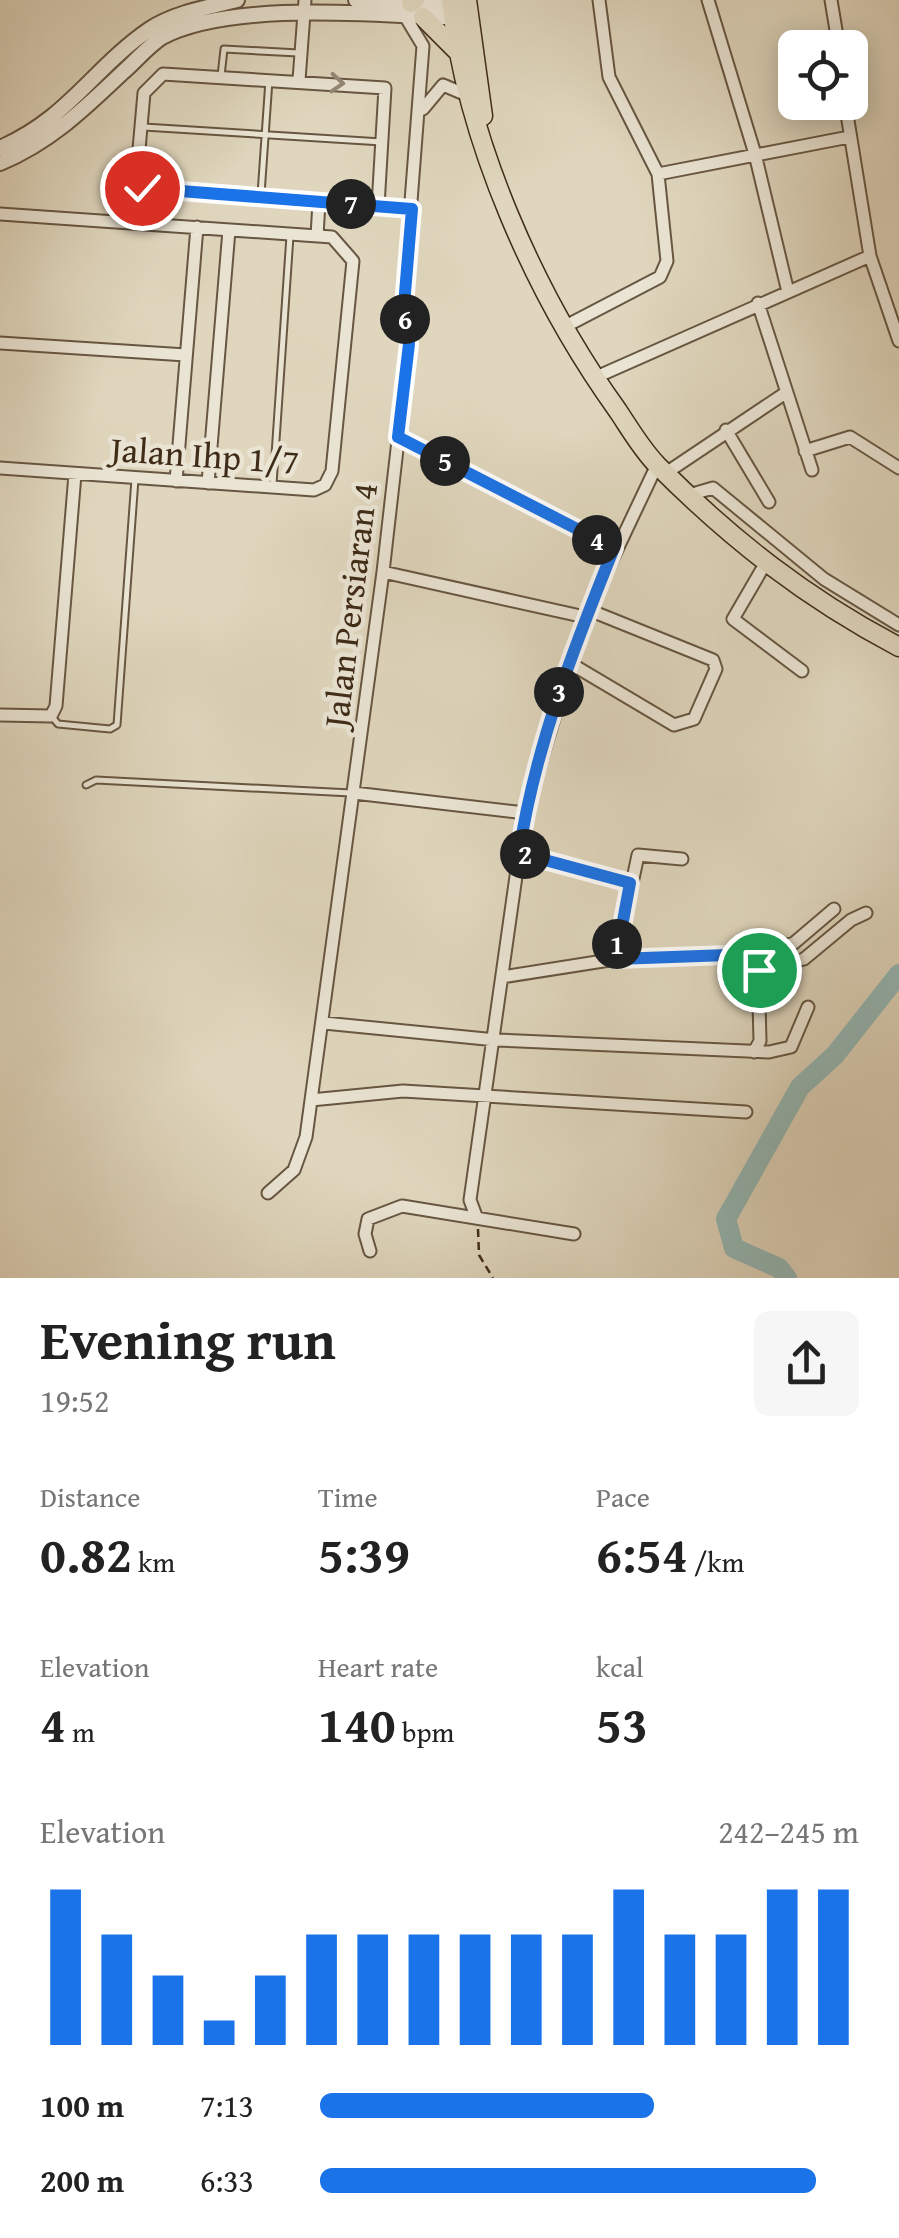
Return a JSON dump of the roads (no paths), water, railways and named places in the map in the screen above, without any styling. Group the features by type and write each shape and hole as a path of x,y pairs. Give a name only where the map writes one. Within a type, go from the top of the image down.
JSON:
{"main road":[{"path":"460,7 461,55 469,96 483,136 530,261 594,378 662,469 765,564 826,608 899,648"},
{"path":"460,7 482,93 483,136"},
{"path":"414,9 461,55"}],"street":[{"path":"0,148 27,136 64,111 151,28 237,0"},
{"path":"356,0 414,9"},
{"path":"564,327 664,272 666,231 658,174 609,77 599,0"},
{"path":"708,0 755,154 788,292"},
{"path":"831,0 835,30"},
{"path":"299,80 305,5"},
{"path":"0,163 34,148 70,123 161,38 235,15 305,5 460,7"},
{"name":"Jalan Persiaran 4","path":"268,1193 294,1170 302,1154 324,1023 383,572 409,344 404,305 423,46 414,9"},
{"path":"378,206 385,88 163,74 144,93 136,183 156,189 412,209"},
{"path":"420,114 435,90 443,85 469,96"},
{"path":"847,120 870,256 899,341"},
{"path":"658,174 849,137"},
{"path":"153,224 156,189"},
{"path":"0,214 316,236 320,202"},
{"path":"176,481 197,228"},
{"path":"208,483 228,230"},
{"name":"Jalan Ihp 1/7","path":"0,468 272,488 314,490 325,485 332,472 353,261 332,237 316,236"},
{"path":"594,378 870,256"},
{"path":"758,303 784,394 812,470"},
{"path":"0,343 186,355"},
{"path":"476,1216 470,1200 496,1040 525,813 568,662 614,548 662,469 784,394"},
{"path":"726,430 769,502"},
{"path":"398,437 614,548"},
{"path":"805,450 850,437 899,468"},
{"path":"0,716 51,716 56,706 75,474"},
{"path":"690,495 712,488 824,579 899,625"},
{"path":"765,564 733,619 802,671"},
{"path":"383,572 587,613 713,660 716,669 694,718 674,725 568,662"},
{"path":"354,794 525,813"},
{"path":"519,853 630,883"},
{"path":"616,959 638,855 682,859"},
{"path":"502,977 616,959 756,954 794,943 834,908"},
{"path":"759,970 804,959 850,920 866,913"},
{"path":"754,1052 760,1041 756,954"},
{"path":"324,1023 496,1040 754,1052 790,1048 808,1007"},
{"path":"311,1100 404,1091 746,1112"},
{"path":"370,1252 365,1225 376,1213 390,1207 476,1216 574,1234"}],"lane":[{"path":"221,76 224,49 301,54"},
{"path":"261,197 269,78"},
{"path":"141,127 383,142"},
{"path":"272,488 290,234"},
{"path":"51,716 58,724 110,728 116,725 135,478"},
{"path":"86,786 96,780 354,794"}],"waterway":[{"path":"787,1278 779,1268 734,1248 726,1219 800,1087 835,1055 899,974"}]}
